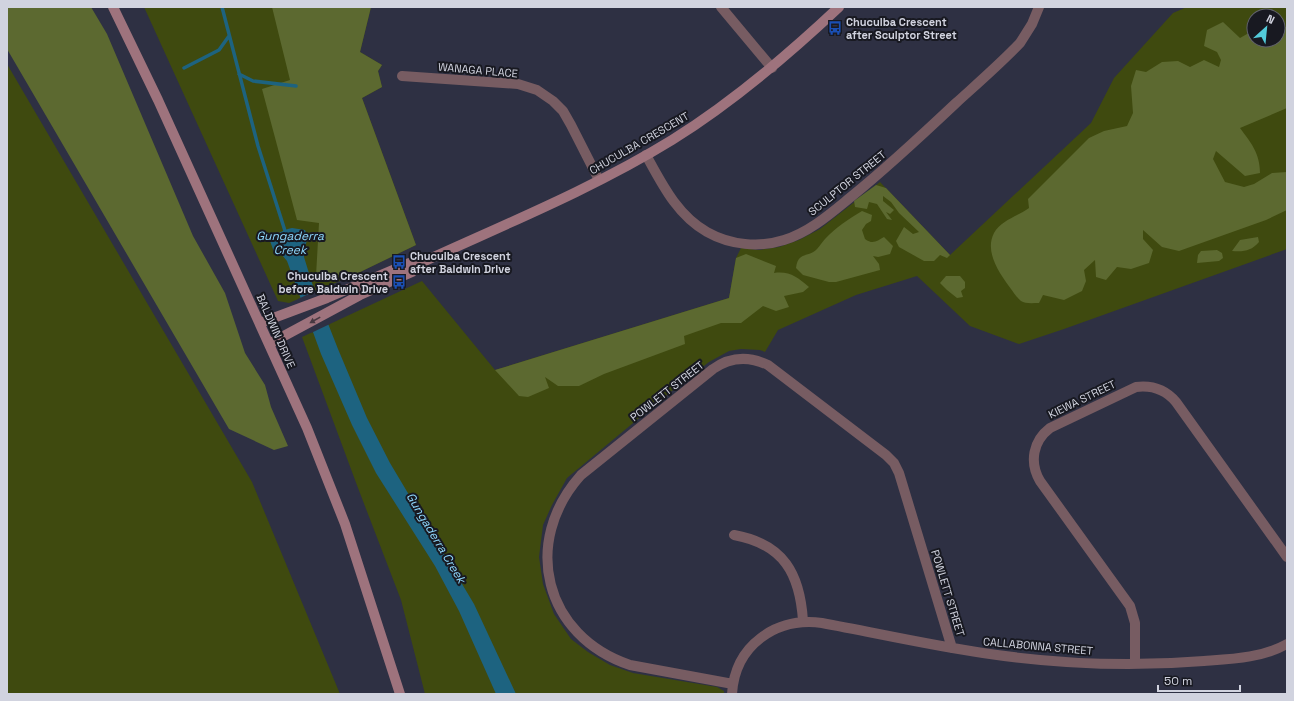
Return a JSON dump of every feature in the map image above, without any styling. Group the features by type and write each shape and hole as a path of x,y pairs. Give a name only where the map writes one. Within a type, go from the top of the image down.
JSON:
{"street":[{"name":"BALDWIN DRIVE","path":"113,7 158,100 307,428 345,524 400,694"},
{"path":"721,7 772,68"},
{"name":"CHUCULBA CRESCENT","path":"269,344 332,310 412,272 425,261 599,180 646,155 723,106 772,68 840,7"},
{"name":"SCULPTOR STREET","path":"646,155 674,203 689,220 708,232 728,241 750,244 773,243 794,236 814,225 841,205 918,140 1020,42 1032,24 1039,7"},
{"name":"WANAGA PLACE","path":"402,76 518,84 537,90 553,101 563,111 599,180"},
{"name":"CHUCULBA CRESCENT","path":"260,323 327,298 409,263 425,261"},
{"name":"POWLETT STREET","path":"733,689 630,665 618,661 598,650 579,635 565,617 559,606 551,584 548,561 549,537 555,514 566,494 581,475 713,369 733,360 754,360 762,362 774,369 886,455 894,463 899,473 952,648"},
{"name":"KIEWA STREET","path":"1135,664 1135,623 1130,606 1040,481 1035,470 1033,458 1035,447 1041,436 1050,428 1136,388 1149,386 1161,390 1172,397 1176,402 1287,557"},
{"path":"734,535 762,543 784,561 790,569 798,586 803,622"},
{"name":"CALLABONNA STREET","path":"733,689 736,675 743,658 754,644 772,630 785,625 803,622 822,623 952,648 1043,660 1135,664 1193,662 1251,656 1273,651 1287,644"},
{"name":"BALDWIN DRIVE","path":"394,675 396,694"}],"green space":[{"path":"7,7 91,7 107,34 193,236 225,293 245,353 265,385 271,407 288,446 274,450 229,429 7,49"},
{"path":"144,7 371,7 360,52 382,65 378,71 382,87 362,98 416,245 356,274 289,303 278,301"},
{"path":"272,7 371,7 360,52 382,65 378,71 382,87 362,98 416,245 356,274 316,276 319,223 297,220 262,89 290,80"},
{"path":"1187,7 1287,7 1287,249 1019,344 970,326 917,276 856,295 778,330 765,352 760,350 741,349 729,351 709,362 668,394 567,478 543,525 539,557 543,584 554,614 571,639 588,652 610,665 633,673 717,687 724,691 724,694 425,694 401,600 302,337 422,281 495,370 729,298 736,258 741,248 759,250 779,247 799,240 820,229 880,182 950,255 1091,123 1114,78 1173,13"},
{"path":"1223,22 1240,38 1246,35 1246,48 1286,48 1287,27 1287,108 1240,128 1257,154 1260,173 1245,176 1216,151 1213,159 1225,182 1244,187 1254,184 1272,173 1287,172 1287,210 1266,220 1179,251 1162,247 1143,230 1143,239 1153,250 1149,263 1131,269 1117,267 1106,280 1096,277 1095,260 1084,270 1086,281 1082,291 1064,300 1043,295 1039,303 1027,303 1021,301 1002,277 992,255 991,240 994,233 1005,221 1029,208 1028,199 1089,138 1104,131 1127,126 1133,113 1131,86 1136,70 1146,72 1162,62 1178,61 1190,67 1204,60 1219,67 1221,60 1217,52 1204,46 1207,30"},
{"path":"7,64 252,482 340,694 7,694"},
{"path":"876,185 886,188 950,255 947,258 940,255 934,261 924,261 899,247 896,241 904,227 913,234 919,232 899,213 891,202 883,196 883,201 894,210 890,214 886,212 892,220 887,219 877,204 869,202 867,209 855,207 854,201"},
{"path":"862,211 872,215 871,221 866,224 862,230 865,239 873,242 884,237 893,246 890,254 878,257 873,256 879,264 880,270 836,282 829,282 803,275 796,268 801,257 814,252 834,231 847,220"},
{"path":"1258,237 1259,242 1250,249 1244,251 1232,251 1240,240"},
{"path":"1217,250 1222,253 1223,258 1219,261 1197,263 1198,255 1201,251"},
{"path":"746,254 776,266 774,273 789,274 801,280 809,287 803,292 784,296 789,307 776,311 763,306 741,323 721,323 684,336 685,344 604,374 579,386 558,386 545,377 549,388 528,397 519,396 495,370 729,298 736,258"},
{"path":"946,276 960,276 965,282 965,288 961,291 963,297 957,298 940,283"}],"water":[{"name":"Gungaderra Creek","path":"292,228 305,230 308,238 305,246 304,257 312,283 367,418 390,463 474,604 516,694 496,694 459,611 435,566 376,473 352,425 321,354 287,261 282,255 274,252 270,241 280,232"}],"pier":[{"path":"317,290 330,324 311,333 298,299"}],"waterway":[{"name":"Gungaderra Creek","path":"222,7 258,146 286,234"},
{"path":"184,68 219,50 229,36"},
{"path":"239,74 253,81 296,86"}],"place":[{"name":"Chuculba Crescent after Sculptor Street","path":"835,28"},
{"name":"Chuculba Crescent after Baldwin Drive","path":"399,262"},
{"name":"Chuculba Crescent before Baldwin Drive","path":"399,282"}]}
